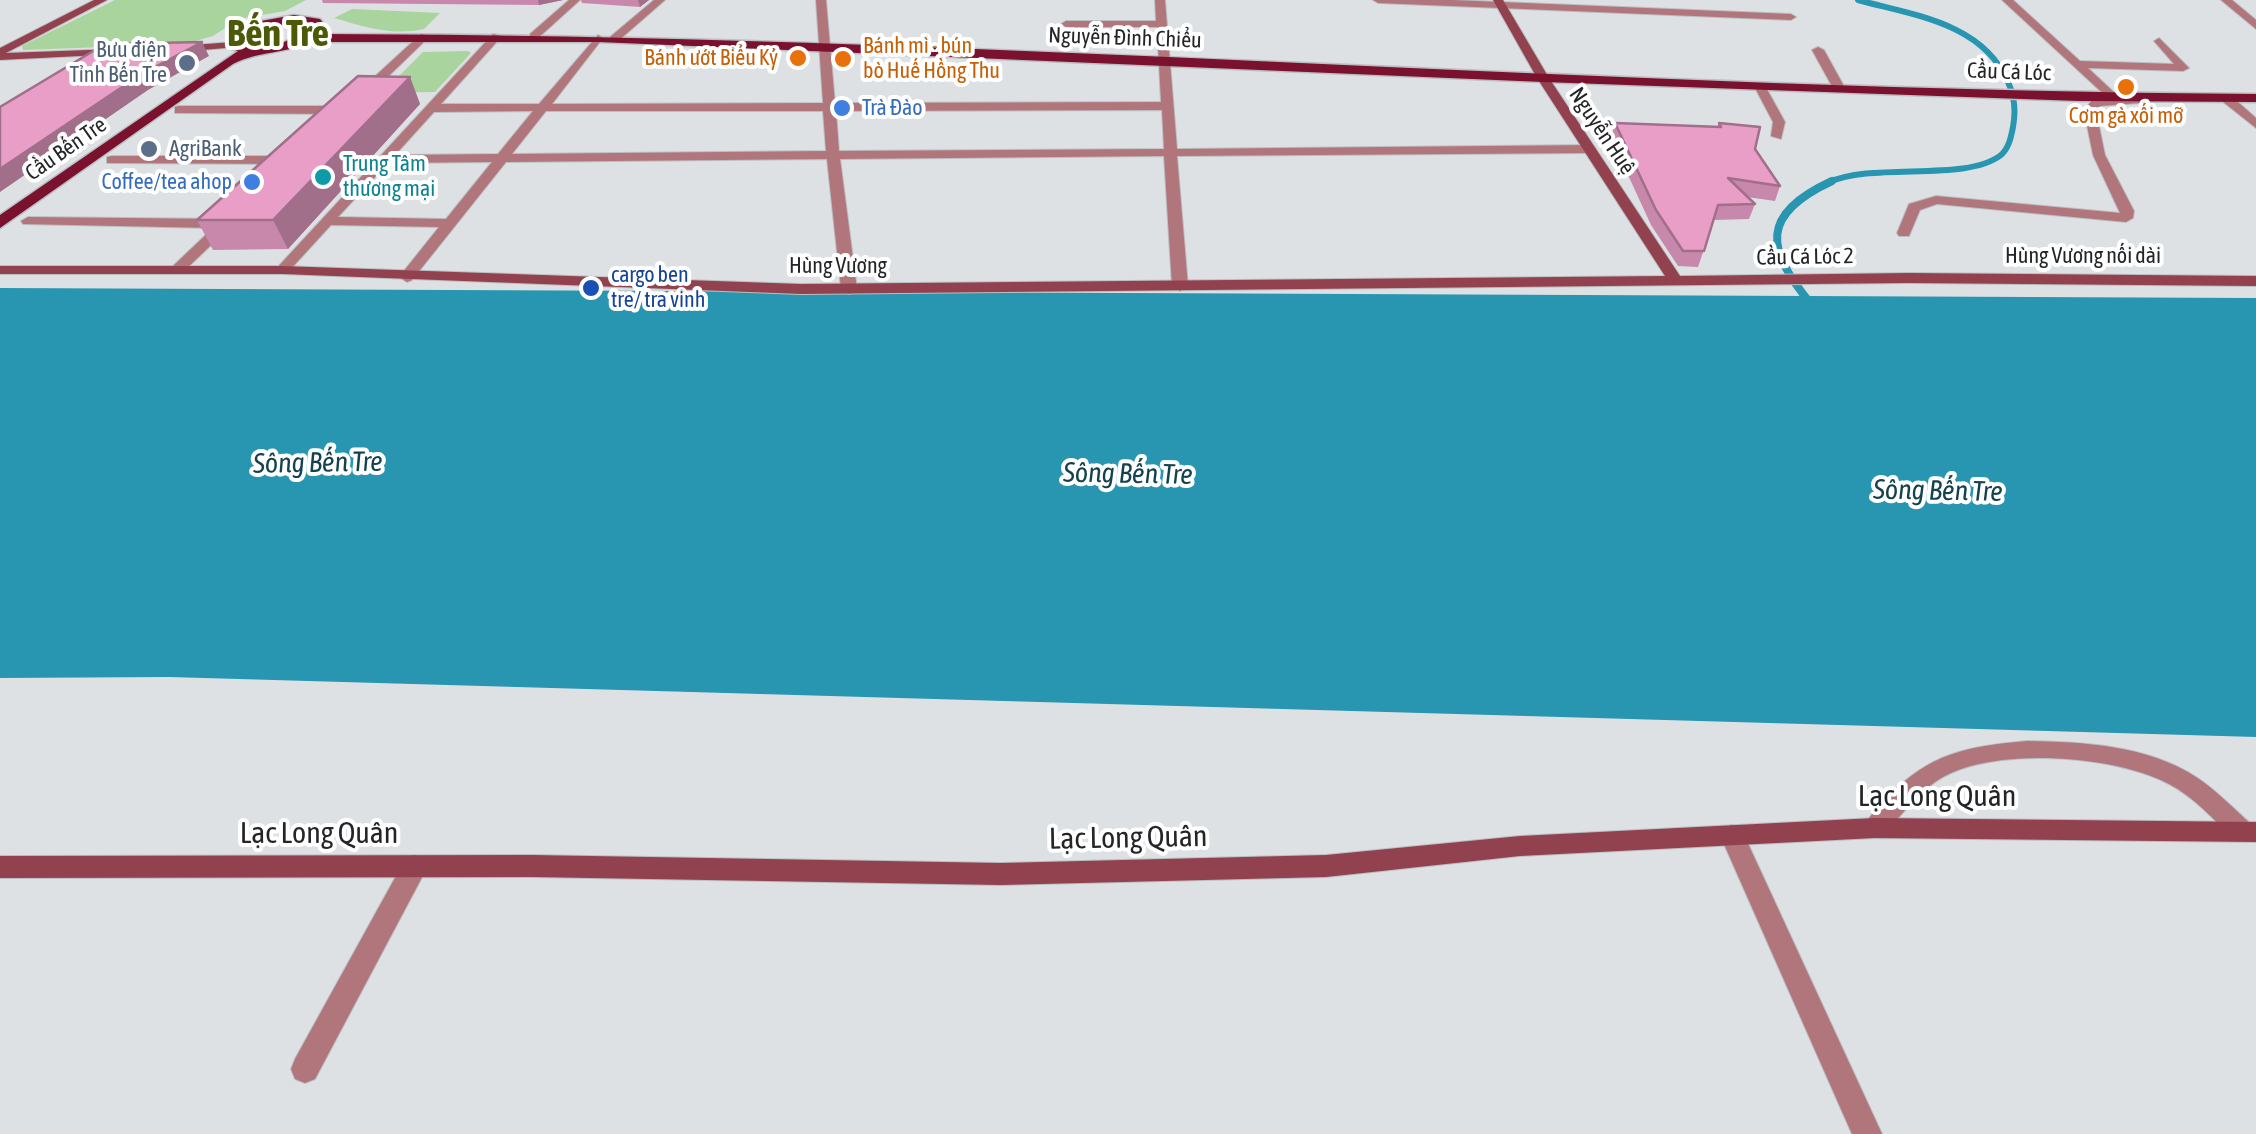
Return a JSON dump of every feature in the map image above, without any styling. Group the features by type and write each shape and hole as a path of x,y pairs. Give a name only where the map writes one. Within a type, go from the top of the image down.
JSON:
{"main road":[{"path":"294,20 310,7"},
{"path":"0,242 222,77 232,38 244,30 294,20 320,25 310,38"},
{"name":"Nguyễn Đình Chiểu","path":"230,53 310,38 534,36 1938,92"},
{"path":"0,208 187,78 230,53"},
{"name":"Cầu Bến Tre","path":"0,223 206,77 230,53"},
{"name":"Cầu Cá Lóc","path":"1938,92 2086,101"},
{"path":"2086,101 2256,98"}],"street":[{"path":"0,55 102,0"},
{"path":"534,36 575,0"},
{"path":"407,276 543,108 606,38 660,0"},
{"path":"821,0 833,156 849,288"},
{"path":"1160,0 1180,286"},
{"path":"1378,0 1791,17"},
{"path":"2007,0 2113,98"},
{"path":"2226,0 2256,28 2249,35 2256,42"},
{"name":"Nguyễn Huệ","path":"1499,2 1543,78 1677,282"},
{"path":"1066,24 1161,24"},
{"path":"333,122 425,36"},
{"path":"282,270 386,159 429,102 444,95 497,36"},
{"path":"2074,64 2183,68 2159,42"},
{"path":"174,50 230,53"},
{"path":"1818,50 1839,88"},
{"path":"0,55 135,52"},
{"path":"1760,86 1779,122 1777,136"},
{"path":"362,95 378,95"},
{"path":"1904,233 1914,208 1936,200 2126,218 2128,211 2100,155 2086,101 2153,98"},
{"path":"2226,98 2256,124"},
{"path":"429,102 543,108 829,104 1165,106"},
{"path":"180,110 346,110"},
{"path":"280,173 306,148"},
{"path":"386,159 1590,149"},
{"path":"112,160 293,160"},
{"path":"178,269 239,211"},
{"path":"331,221 452,223"},
{"path":"28,222 226,224"},
{"name":"Hùng Vương","path":"0,270 282,270 849,288 1677,282"},
{"name":"Cầu Cá Lóc 2","path":"1677,282 1910,278"},
{"name":"Hùng Vương nối dài","path":"1910,278 2256,281"},
{"path":"1875,828 1920,780 1940,766 1973,754 2003,752 2107,757 2152,766 2178,777 2249,832"},
{"name":"Lạc Long Quân","path":"0,867 414,866 1001,874 1326,866 1520,846 1875,828 2249,832"},
{"path":"1732,834 1867,1134"},
{"path":"305,1070 414,866"}],"green space":[{"path":"115,0 306,0 285,11 239,19 213,36 185,44 23,50 22,46"},
{"path":"352,9 440,13 424,29 400,32 334,18"},
{"path":"423,52 471,53 435,92 382,93"}],"water":[{"name":"Sông Bến Tre","path":"0,288 2256,298 2256,737 169,677 0,678"}],"building":[{"path":"202,42 140,75 0,169 0,107 105,44"},
{"path":"358,76 410,77 273,220 197,220"},
{"path":"1615,123 1760,127 1755,149 1780,186 1728,178 1755,204 1718,205 1704,251 1683,251 1656,210"}],"waterway":[{"path":"1830,182 1869,173 1943,170 1985,163 2004,152 2013,127 2010,88 1997,62 1982,46 1944,24 1858,0"},
{"path":"1811,304 1785,266 1777,235 1781,220 1792,207 1830,182"}],"place":[{"name":"Bánh ướt Biếu Ký","path":"798,58"},
{"name":"Bánh mì - bún bò Huế Hồng Thu","path":"843,59"},
{"name":"Bưu điện Tỉnh Bến Tre","path":"187,63"},
{"name":"Cơm gà xối mỡ","path":"2126,87"},
{"name":"Trà Đào","path":"842,108"},
{"name":"AgriBank","path":"149,149"},
{"name":"Trung Tâm thương mại","path":"323,177"},
{"name":"Coffee/tea ahop","path":"252,182"},
{"name":"cargo ben tre/ tra vinh","path":"591,288"}],"district":[{"name":"Bến Tre","path":"278,34"}]}
